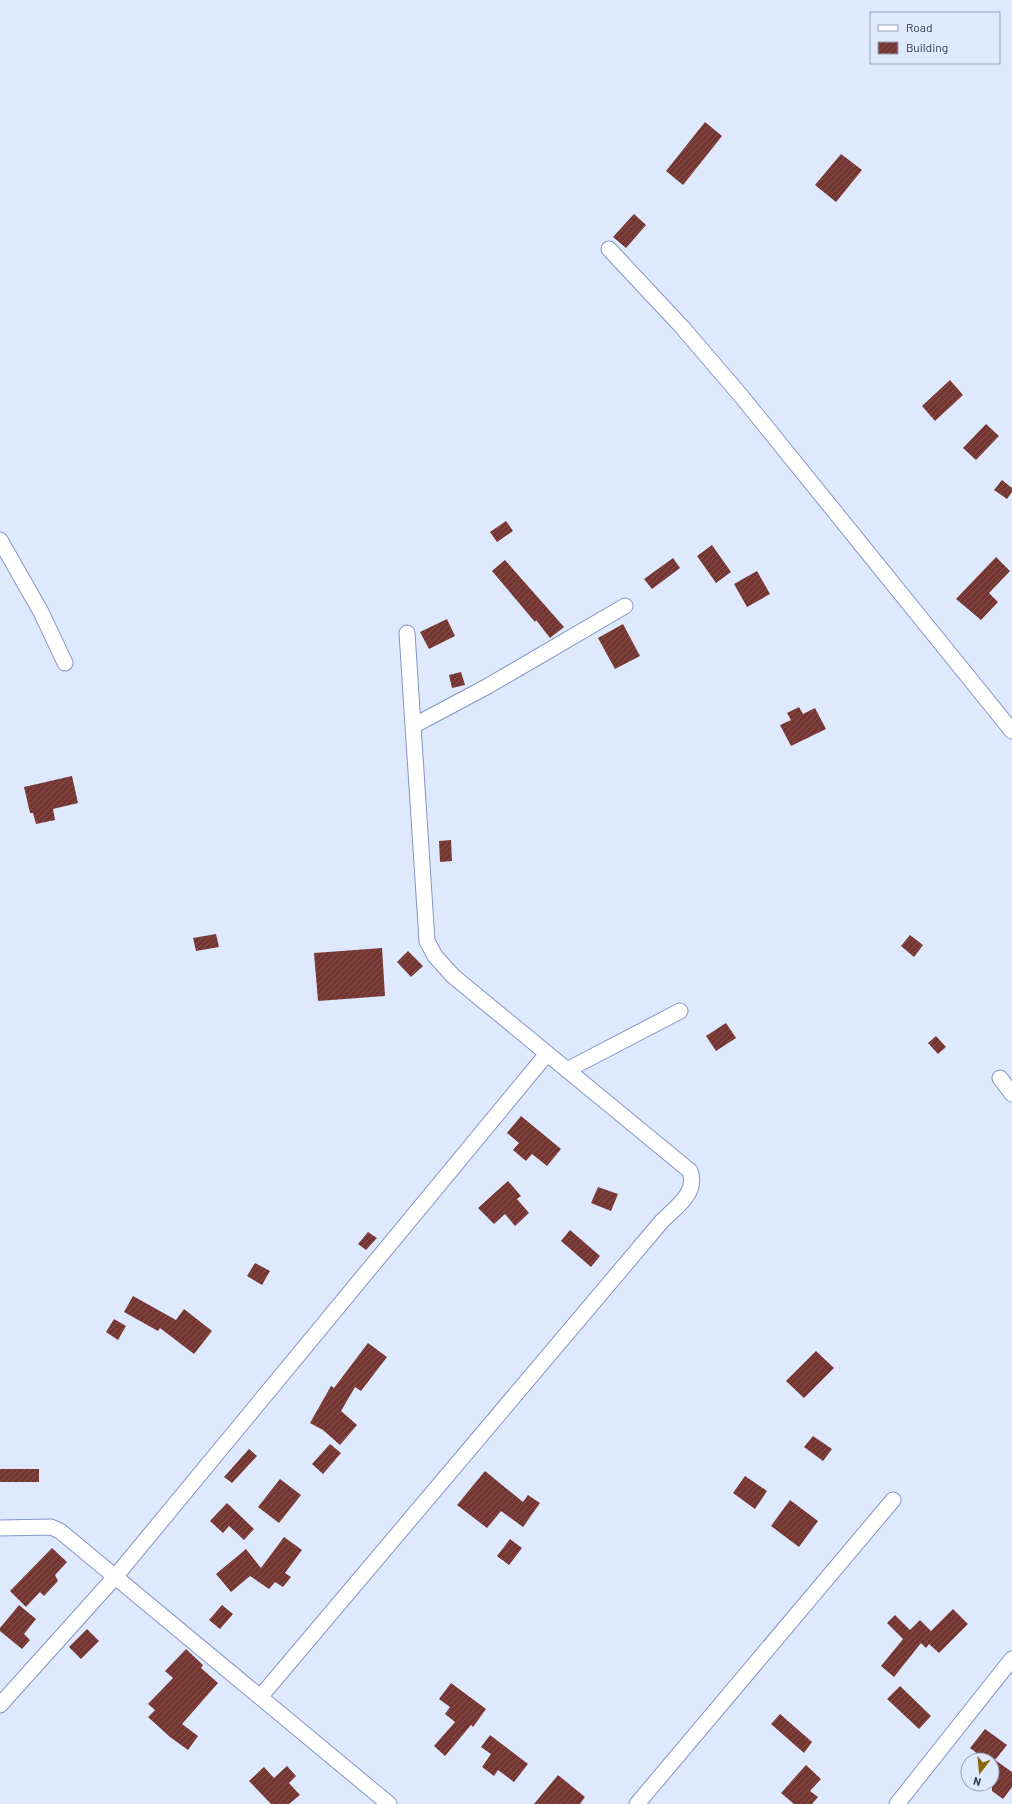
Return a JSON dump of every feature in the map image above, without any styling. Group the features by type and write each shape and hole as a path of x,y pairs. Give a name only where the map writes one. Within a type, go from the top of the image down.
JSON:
{"street":[{"path":"610,249 682,327 742,397 1012,731"},
{"path":"0,540 41,612 65,662"},
{"path":"413,726 488,686 625,606"},
{"path":"261,1696 657,1227 690,1193 693,1179 690,1171 453,976 435,956 427,941 407,633"},
{"path":"567,1070 680,1011"},
{"path":"0,1705 115,1577 546,1054"},
{"path":"1000,1078 1012,1094"},
{"path":"637,1804 893,1500"},
{"path":"0,1528 51,1527 60,1531 261,1696 389,1804"},
{"path":"897,1804 1012,1660"}],"building":[{"path":"705,122 722,136 683,185 666,171"},
{"path":"841,154 862,170 836,202 815,185"},
{"path":"634,214 646,225 626,248 613,237"},
{"path":"950,380 963,395 935,421 922,406"},
{"path":"986,424 999,436 976,460 963,448"},
{"path":"1002,480 1012,488 1012,492 1007,499 994,490"},
{"path":"506,521 513,531 497,542 490,532"},
{"path":"712,545 731,572 716,583 697,556"},
{"path":"996,557 1010,571 989,593 998,602 981,620 956,599"},
{"path":"673,558 680,568 652,589 644,579"},
{"path":"505,560 564,627 550,638 492,571"},
{"path":"757,571 770,594 747,607 734,584"},
{"path":"447,619 455,636 429,649 420,632"},
{"path":"623,624 640,656 615,669 598,638"},
{"path":"461,672 465,685 452,688 449,675"},
{"path":"799,707 803,714 815,708 826,729 791,746 780,725 791,720 787,713"},
{"path":"72,776 78,803 53,809 55,820 36,824 33,813 30,813 24,787"},
{"path":"451,840 452,861 440,862 439,841"},
{"path":"216,934 219,947 196,951 193,938"},
{"path":"910,935 923,945 914,957 901,946"},
{"path":"382,948 385,996 318,1001 314,953"},
{"path":"408,951 423,966 411,977 397,962"},
{"path":"726,1023 736,1038 716,1051 706,1036"},
{"path":"936,1036 946,1047 938,1054 928,1043"},
{"path":"521,1116 561,1149 547,1166 532,1154 526,1161 513,1150 519,1143 507,1133"},
{"path":"508,1181 521,1196 517,1199 529,1213 515,1226 505,1214 494,1224 478,1208"},
{"path":"598,1187 618,1194 611,1211 591,1203"},
{"path":"570,1230 600,1256 591,1267 561,1241"},
{"path":"368,1232 377,1238 366,1250 358,1244"},
{"path":"255,1263 270,1271 262,1285 247,1276"},
{"path":"133,1296 176,1320 184,1309 212,1331 194,1354 160,1328 158,1331 124,1312"},
{"path":"114,1319 126,1326 118,1340 106,1332"},
{"path":"368,1343 387,1357 361,1391 355,1387 341,1411 357,1425 340,1445 323,1430 310,1423 331,1386 334,1388"},
{"path":"816,1351 834,1368 804,1398 786,1381"},
{"path":"813,1436 832,1449 823,1461 804,1447"},
{"path":"330,1444 341,1453 323,1474 312,1464"},
{"path":"249,1449 257,1456 232,1483 224,1477"},
{"path":"0,1469 39,1469 39,1482 0,1482"},
{"path":"485,1471 523,1502 528,1495 540,1503 523,1527 501,1511 487,1528 457,1505"},
{"path":"745,1476 767,1491 755,1509 733,1493"},
{"path":"280,1479 301,1495 279,1523 258,1507"},
{"path":"790,1500 818,1521 799,1547 771,1526"},
{"path":"227,1503 254,1529 244,1540 229,1526 223,1533 210,1521"},
{"path":"284,1537 302,1550 285,1573 291,1577 283,1587 275,1582 269,1589 250,1576 231,1592 216,1574 246,1549 261,1568"},
{"path":"510,1539 522,1548 509,1565 497,1556"},
{"path":"52,1548 67,1562 55,1575 58,1581 44,1596 40,1592 26,1607 10,1591"},
{"path":"19,1605 36,1619 24,1634 30,1640 22,1649 0,1631 0,1628"},
{"path":"222,1605 233,1614 220,1629 209,1620"},
{"path":"953,1609 968,1624 939,1653 929,1644 926,1648 921,1643 894,1677 881,1666 903,1639 887,1623 895,1615 910,1630 920,1620 931,1631"},
{"path":"87,1629 99,1641 81,1659 69,1647"},
{"path":"186,1649 203,1665 201,1668 218,1683 182,1724 198,1736 188,1750 170,1737 148,1717 155,1710 148,1704 173,1678 165,1671"},
{"path":"451,1683 486,1709 473,1727 471,1725 445,1756 434,1746 455,1722 445,1714 450,1707 439,1699"},
{"path":"900,1686 931,1716 919,1729 887,1699"},
{"path":"780,1714 812,1742 804,1753 771,1724"},
{"path":"985,1729 1007,1745 1000,1754 1000,1752 975,1752 970,1748"},
{"path":"490,1735 528,1764 514,1782 498,1770 494,1776 482,1767 491,1754 481,1747"},
{"path":"1000,1764 1012,1772 1012,1787 1003,1799 993,1792 1000,1792"},
{"path":"806,1765 821,1779 810,1791 818,1797 812,1804 794,1804 781,1793"},
{"path":"287,1766 296,1776 289,1783 300,1795 289,1804 271,1804 249,1781 264,1767 274,1778"},
{"path":"558,1775 585,1797 580,1804 534,1804"}]}
